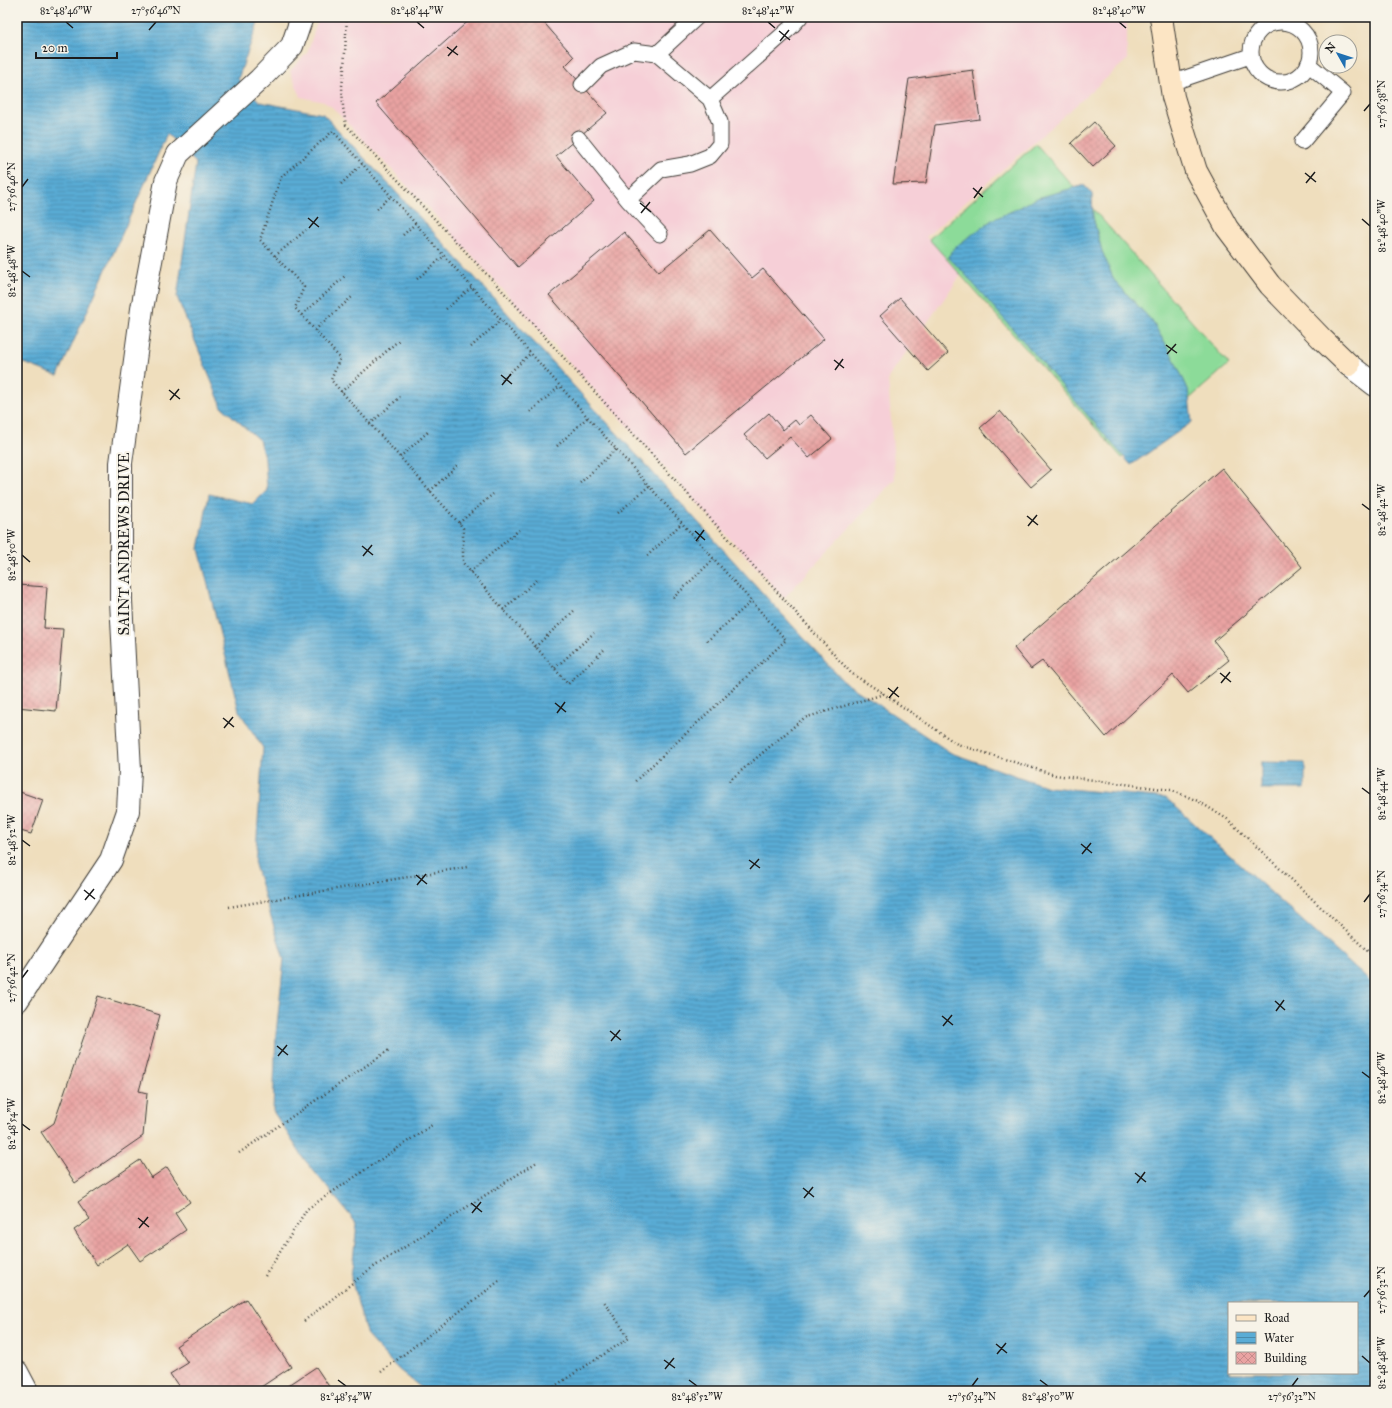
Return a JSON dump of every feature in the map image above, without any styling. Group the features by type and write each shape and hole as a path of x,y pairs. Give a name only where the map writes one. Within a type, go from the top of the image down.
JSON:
{"street":[{"name":"SAINT ANDREWS DRIVE","path":"17,1001 111,860 128,811 130,770 121,601 122,464 142,309 166,181 178,154 260,80 292,46 302,17"},
{"path":"1161,17 1173,97 1196,170 1227,228 1270,285 1349,365 1375,385"},
{"path":"17,1372 27,1391"}],"lane":[{"path":"657,54 697,17"},
{"path":"710,99 790,28 800,17"},
{"path":"1281,21 1291,23 1300,28 1307,36 1311,55 1303,72 1286,82 1267,80 1259,74 1253,66 1250,56 1254,36 1261,28 1270,23 1281,21"},
{"path":"582,85 601,66 634,51 657,54 710,99 720,122 720,144 710,156 690,164 661,169 628,200"},
{"path":"1171,83 1250,56"},
{"path":"1302,142 1343,93 1308,64"},
{"path":"578,138 628,200 660,234"}],"path":[{"path":"347,17 342,86 346,125 512,301 851,673 957,744 1055,776 1171,790 1198,801 1227,819 1375,958"},
{"path":"604,650 568,684 463,563 463,528 331,380 340,358 295,308 304,287 260,240 281,177 333,131 786,640 633,783"},
{"path":"341,184 362,164"},
{"path":"377,209 391,196"},
{"path":"403,235 415,224"},
{"path":"275,256 306,230"},
{"path":"417,279 444,256"},
{"path":"302,315 345,276"},
{"path":"446,309 472,286"},
{"path":"315,330 353,296"},
{"path":"471,347 501,320"},
{"path":"341,392 399,340"},
{"path":"502,380 531,354"},
{"path":"530,412 560,386"},
{"path":"370,424 400,397"},
{"path":"557,446 588,417"},
{"path":"400,457 429,431"},
{"path":"580,483 616,449"},
{"path":"430,490 459,464"},
{"path":"618,513 649,486"},
{"path":"459,523 493,494"},
{"path":"647,556 682,522"},
{"path":"470,572 519,530"},
{"path":"673,598 714,559"},
{"path":"503,610 538,579"},
{"path":"707,641 752,601"},
{"path":"535,647 575,610"},
{"path":"555,668 594,633"},
{"path":"729,781 804,718 884,694"},
{"path":"229,907 467,867"},
{"path":"239,1153 388,1050"},
{"path":"265,1276 307,1209 432,1125"},
{"path":"304,1321 369,1270 537,1162"},
{"path":"381,1372 499,1281"},
{"path":"547,1391 629,1338 603,1300"}],"shaded area":[{"path":"319,17 1015,17 1127,23 1127,60 926,237 963,272 888,378 895,479 784,598 436,216 332,107 324,102 301,97 290,71 307,53"}],"green space":[{"path":"1036,144 1229,364 1122,458 929,239"}],"water":[{"path":"17,17 260,17 238,79 260,102 323,114 426,224 843,681 951,753 1048,787 1166,798 1375,986 1375,1391 425,1391 398,1369 367,1336 351,1278 357,1224 304,1159 273,1111 276,1034 284,959 255,865 263,748 239,711 199,549 209,494 253,504 267,490 265,460 259,440 222,407 177,297 196,163 167,134 58,376 24,363 17,366"},
{"path":"1084,185 1092,194 1093,217 1102,251 1114,280 1152,321 1173,357 1188,389 1192,422 1131,465 963,272 948,257 955,247 992,220 1037,198"},
{"path":"1261,762 1305,763 1305,789 1261,789"}],"building":[{"path":"473,17 539,17 574,57 565,66 607,113 556,156 594,201 518,267 376,103"},
{"path":"973,70 980,119 935,125 926,183 893,184 909,79"},
{"path":"1094,122 1116,146 1093,167 1071,143"},
{"path":"710,230 752,278 763,269 824,339 686,453 549,295 624,232 659,272"},
{"path":"900,298 948,353 928,371 880,316"},
{"path":"1000,411 1051,470 1031,487 980,428"},
{"path":"769,413 783,430 795,420 799,425 811,415 832,439 809,458 790,437 765,458 744,435"},
{"path":"1222,468 1302,567 1214,641 1229,660 1188,693 1173,675 1106,737 1042,661 1031,669 1014,648"},
{"path":"17,585 47,587 44,628 63,629 56,711 17,707"},
{"path":"17,791 43,800 31,834 17,830"},
{"path":"98,996 160,1015 139,1091 147,1093 143,1136 75,1183 41,1132 54,1123"},
{"path":"140,1160 151,1178 167,1167 190,1202 175,1213 186,1230 140,1261 128,1244 97,1265 74,1230 90,1219 78,1202"},
{"path":"246,1299 291,1367 255,1391 182,1391 170,1374 188,1363 176,1346"},
{"path":"316,1367 332,1391 280,1391"}]}
